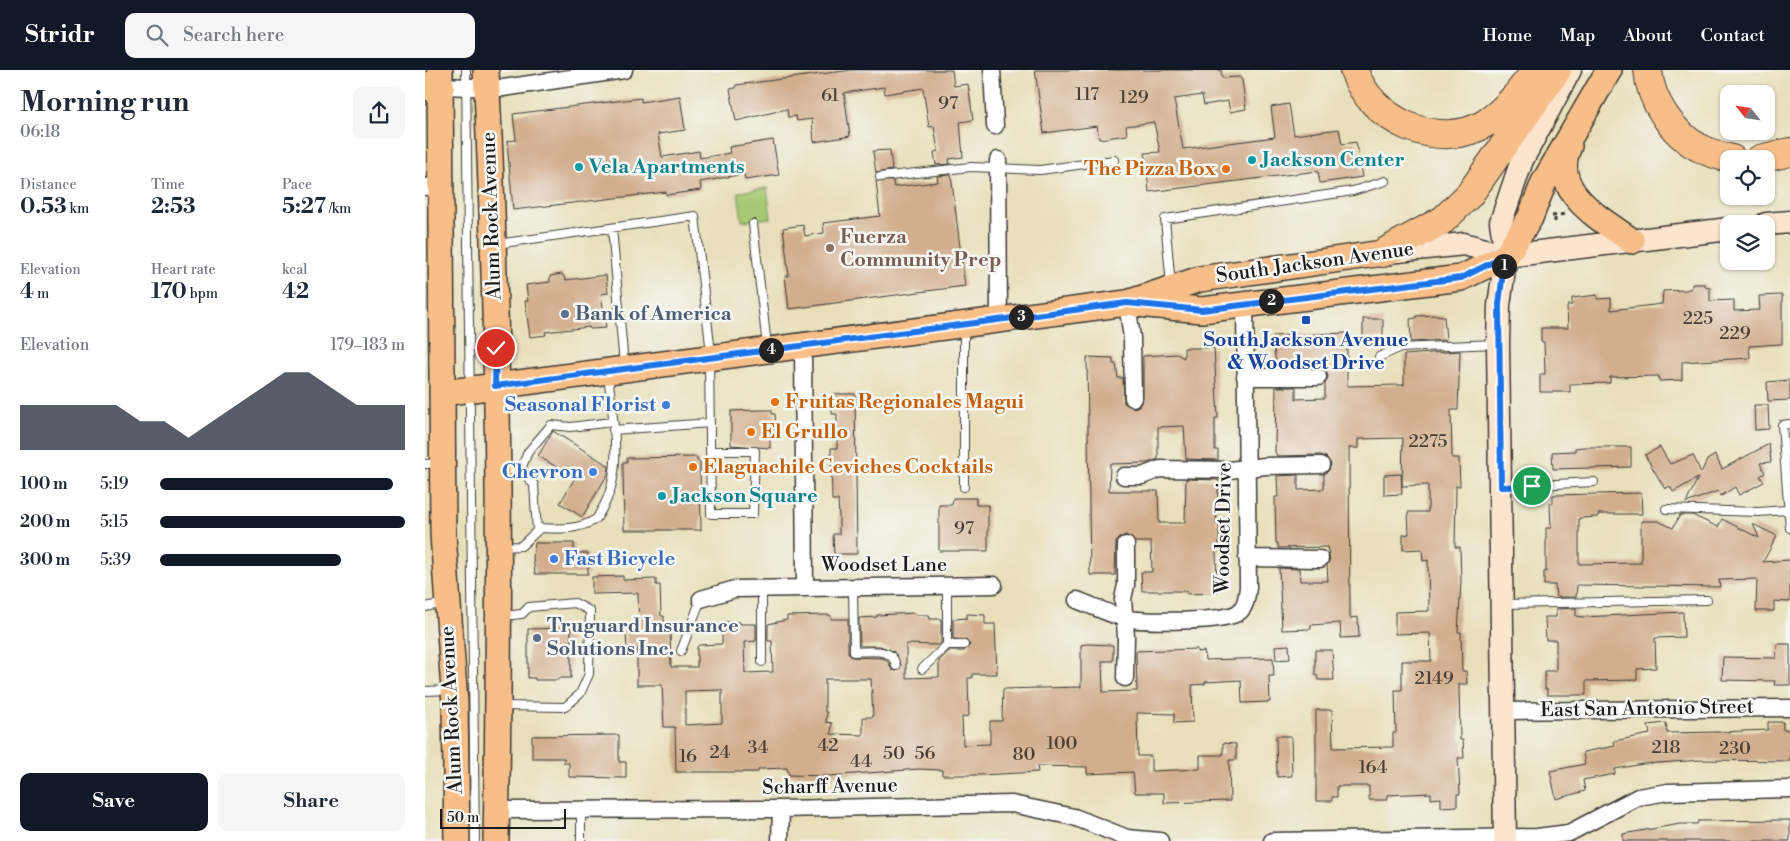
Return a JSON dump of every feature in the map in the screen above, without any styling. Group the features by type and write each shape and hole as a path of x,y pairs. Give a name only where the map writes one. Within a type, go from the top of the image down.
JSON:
{"highway":[{"path":"1354,70 1364,89 1389,115 1401,124 1434,134 1464,132 1485,124 1505,110 1535,70"},
{"path":"1383,252 1443,220 1469,195 1557,70"},
{"path":"1648,70 1653,91 1671,123 1697,147 1720,155"},
{"path":"1775,156 1790,152"}],"main road":[{"path":"1505,839 1498,344 1499,304 1505,256 1501,222 1522,160 1570,70"},
{"path":"1505,256 1530,218 1544,182 1609,70"},
{"name":"Alum Rock Avenue","path":"435,80 434,464 436,605 454,690 457,841"},
{"name":"Alum Rock Avenue","path":"480,81 494,244 495,386 510,470 499,547 500,616 496,841"},
{"path":"1587,107 1567,151 1564,172 1569,188 1583,205 1632,241"},
{"path":"1775,223 1790,222"},
{"name":"South Jackson Avenue","path":"1127,303 1202,310 1245,305 1461,278 1505,256 1720,230"},
{"name":"South Jackson Avenue","path":"434,394 1127,303 1200,279 1383,252 1464,244 1505,256"}],"street":[{"path":"435,80 480,81 520,86 575,73 623,70"},
{"path":"992,70 995,126"},
{"path":"998,163 999,320"},
{"path":"1127,303 1132,338 1133,398"},
{"name":"Woodset Drive","path":"1077,600 1125,618 1148,620 1227,618 1240,612 1246,601 1248,587 1245,305"},
{"name":"Woodset Lane","path":"803,346 805,586 994,585"},
{"path":"1245,377 1318,377"},
{"path":"1124,476 1142,476 1160,469 1229,470 1321,465"},
{"path":"1125,678 1125,618 1123,600 1126,585 1127,546"},
{"path":"1247,558 1320,560"},
{"path":"701,599 735,588 805,586"},
{"name":"East San Antonio Street","path":"1504,711 1790,708"},
{"path":"1272,841 1505,839 1569,833 1638,796 1668,792 1790,790"},
{"name":"Scharff Avenue","path":"496,810 781,809 1012,804 1074,817 1126,839 1160,841"},
{"path":"780,841 781,809"}],"lane":[{"name":"Alum Rock Avenue","path":"466,70 480,81 469,390 475,841"},
{"path":"880,178 998,163 1040,170 1113,160"},
{"path":"1171,288 1165,219 1353,191 1385,181"},
{"path":"494,244 695,216 710,358 711,514 753,514 755,451 711,451"},
{"path":"753,224 768,350"},
{"path":"499,547 521,546 540,528 569,529 597,518 607,501 615,475 616,457 613,426 616,370 613,228"},
{"path":"964,325 965,487"},
{"path":"1379,358 1399,348 1498,344"},
{"path":"537,530 534,485 510,470 551,425 570,427 710,423"},
{"path":"1790,424 1782,425 1787,510 1790,528"},
{"path":"1501,487 1594,482"},
{"path":"1666,509 1759,512 1787,510"},
{"path":"853,586 854,652 886,652 893,657 896,666"},
{"path":"947,586 947,646"},
{"path":"762,588 762,662"},
{"path":"681,651 701,599"},
{"path":"1503,604 1707,600"},
{"path":"499,706 565,707 580,694 589,674 590,612 575,603 567,603 529,607 522,614 500,616"},
{"path":"922,669 947,646 964,645"},
{"path":"425,691 454,690"},
{"path":"581,810 581,841"}],"path":[{"path":"1547,216 1574,214"},
{"path":"1555,216 1555,222"}],"green space":[{"path":"767,188 771,218 742,221 738,192"}],"building":[{"path":"852,70 952,70 954,86 968,84 973,120 960,122 963,157 949,159 950,164 936,165 934,152 938,151 934,126 929,127 923,88 885,94 884,87 844,93 850,136 839,138 814,142 812,119 797,121 796,116 788,117 787,109 736,121 730,89 736,88 736,85"},
{"path":"1035,70 1221,70 1222,78 1239,77 1242,80 1246,109 1230,112 1228,101 1204,105 1202,95 1174,99 1183,149 1275,137 1271,107 1289,104 1294,135 1339,129 1342,144 1356,142 1362,177 1320,183 1318,171 1149,192 1145,153 1160,152 1154,122 1126,126 1127,135 1099,139 1097,126 1044,133"},
{"name":"Vela Apartments","path":"680,96 685,130 658,134 662,157 699,151 700,158 730,153 729,147 773,140 779,175 745,180 744,174 700,182 701,190 666,195 666,192 513,210 507,141 516,140 513,114 641,98 641,102"},
{"path":"890,150 892,170 876,173 873,151"},
{"path":"951,175 965,286 789,309 785,276 789,276 783,228 803,225 805,236 824,233 823,223 880,216 876,181 893,181 894,187 938,182 937,176"},
{"name":"Bank of America","path":"562,274 566,280 606,275 608,293 601,294 606,328 590,329 589,327 545,332 546,335 530,337 525,301 528,301 526,285 550,282 550,276"},
{"path":"1692,284 1705,284 1705,287 1710,288 1710,301 1734,300 1734,311 1760,310 1759,296 1782,295 1782,344 1749,346 1750,358 1682,362 1682,380 1659,381 1659,376 1610,377 1610,383 1570,384 1570,392 1540,392 1540,374 1545,374 1544,342 1541,342 1541,328 1568,328 1567,308 1568,305 1572,305 1572,298 1597,295 1597,299 1611,298 1611,310 1662,304 1663,291 1686,290 1692,288"},
{"path":"1416,316 1444,316 1446,340 1411,342 1410,319 1416,318"},
{"path":"1363,319 1383,319 1383,338 1363,338"},
{"path":"1347,333 1347,386 1404,385 1404,355 1460,351 1458,410 1451,410 1452,458 1459,458 1460,486 1456,486 1455,547 1460,547 1461,581 1458,632 1461,632 1462,671 1466,671 1467,684 1459,684 1460,740 1463,740 1464,758 1458,758 1460,794 1457,794 1457,806 1441,807 1441,798 1431,799 1431,793 1387,795 1387,800 1369,800 1369,786 1337,786 1337,797 1332,797 1332,801 1316,801 1316,710 1332,710 1333,748 1393,747 1393,733 1396,733 1395,690 1402,690 1402,661 1431,661 1430,633 1395,634 1395,612 1429,611 1428,560 1423,561 1422,549 1403,550 1403,535 1409,534 1408,512 1428,512 1428,485 1402,486 1403,438 1358,439 1358,448 1349,448 1350,618 1358,617 1359,637 1341,638 1340,623 1311,625 1311,629 1282,630 1279,568 1299,569 1300,581 1328,581 1327,565 1330,559 1327,547 1278,548 1278,543 1276,543 1275,497 1278,497 1277,476 1298,475 1298,490 1324,489 1324,474 1329,470 1331,464 1326,457 1321,455 1277,456 1275,452 1276,387 1296,387 1296,399 1325,398 1325,384 1328,377 1325,365 1276,367 1273,336"},
{"path":"1184,348 1214,348 1218,418 1215,418 1215,450 1218,450 1218,460 1186,459 1184,426 1158,427 1158,459 1147,463 1110,464 1109,491 1158,491 1159,523 1185,523 1186,479 1219,480 1216,524 1219,524 1219,551 1216,550 1217,593 1187,594 1187,591 1142,591 1141,572 1152,572 1151,542 1135,542 1126,535 1116,542 1115,575 1090,575 1087,357 1113,358 1118,378 1123,378 1124,403 1134,408 1139,406 1143,398 1143,356 1177,354 1184,358"},
{"path":"1790,380 1790,400 1768,401 1767,382"},
{"path":"832,394 855,394 857,554 834,554 833,534 839,534 839,517 838,500 832,500 831,448 837,448 837,414 832,414"},
{"path":"1754,405 1768,405 1769,429 1755,430"},
{"name":"El Grullo","path":"772,410 772,414 775,414 776,429 770,429 770,448 731,445 731,411"},
{"path":"553,431 609,466 608,474 582,517 560,503 575,478 538,456"},
{"path":"1769,444 1771,462 1760,463 1765,473 1760,476 1764,482 1739,495 1735,487 1721,496 1718,491 1686,503 1698,478 1673,492 1670,486 1665,489 1645,455 1660,447 1670,464 1693,455 1701,473 1707,460 1715,455 1722,469"},
{"path":"1631,447 1631,467 1553,469 1552,452 1575,451 1575,448"},
{"name":"Jackson Square","path":"697,457 697,461 700,461 701,530 624,530 623,462 627,462 627,458"},
{"path":"1401,474 1402,494 1384,495 1384,475"},
{"path":"1641,493 1642,514 1598,514 1598,517 1579,518 1579,564 1641,563 1641,521 1658,521 1673,528 1680,515 1692,515 1718,527 1722,519 1759,538 1753,524 1777,536 1763,562 1790,560 1790,602 1774,601 1774,611 1756,611 1757,579 1719,580 1720,587 1577,585 1576,597 1556,597 1555,585 1544,585 1544,572 1546,572 1546,528 1551,528 1550,503 1553,503 1553,495"},
{"path":"953,498 976,498 976,505 988,505 988,551 939,551 939,505 952,505"},
{"name":"Fast Bicycle","path":"535,543 574,543 574,553 588,553 588,574 535,574 533,558"},
{"path":"623,576 623,580 656,579 656,585 660,585 661,616 664,616 664,624 669,623 671,667 697,667 697,647 699,645 722,644 722,622 740,622 740,624 756,624 756,641 744,642 745,673 773,672 772,641 768,641 768,624 787,620 787,616 830,615 831,619 848,619 848,652 851,657 883,658 889,663 892,670 897,671 901,665 893,651 880,646 860,646 859,618 915,613 915,615 929,615 930,619 941,619 941,643 938,645 906,644 906,678 939,677 939,661 949,651 964,651 970,645 966,640 953,639 953,619 967,618 967,614 985,615 985,624 995,624 997,674 972,674 972,678 968,678 969,716 962,717 963,745 990,744 990,721 1002,721 1003,689 1081,687 1081,645 1087,644 1113,645 1113,661 1102,661 1103,692 1137,691 1136,651 1197,649 1197,652 1204,651 1205,660 1273,658 1274,676 1269,676 1270,702 1242,703 1241,680 1205,682 1205,684 1192,685 1193,722 1174,723 1174,714 1137,713 1138,756 1151,756 1151,771 1200,769 1200,755 1223,755 1223,743 1236,744 1236,760 1229,760 1230,801 1164,803 1164,793 1135,793 1133,772 1087,774 1087,767 1037,766 1038,772 981,775 942,775 942,770 919,769 828,776 789,775 787,768 759,769 758,772 676,772 675,727 664,727 662,685 637,685 637,648 627,648 626,633 639,632 638,593 592,594 592,577","holes":["825,679 871,679 873,717 863,717 863,735 831,734 832,723 826,722","722,690 722,723 685,725 685,691"]},
{"path":"1576,608 1576,616 1583,617 1683,612 1684,637 1655,638 1656,668 1637,669 1637,680 1586,681 1586,695 1547,695 1545,671 1556,671 1556,640 1546,640 1545,617 1556,617 1556,609"},
{"path":"571,628 571,678 535,680 535,678 528,678 528,629"},
{"path":"1777,644 1790,644 1790,685 1774,685 1775,681 1722,680 1723,657 1776,658"},
{"path":"1289,645 1290,659 1276,660 1275,646"},
{"path":"1315,650 1332,650 1334,680 1318,680 1317,675 1315,676"},
{"path":"1768,722 1783,722 1783,730 1790,730 1790,761 1702,760 1643,764 1615,769 1615,774 1583,780 1585,791 1556,799 1550,771 1585,764 1583,752 1615,746 1614,741 1650,734 1648,725 1666,723 1667,733 1720,732 1768,730"},
{"path":"619,735 619,762 626,762 626,778 569,777 569,763 564,763 564,758 532,758 532,736"},
{"path":"1276,736 1291,736 1292,776 1277,777"},
{"path":"1790,820 1790,841 1623,841 1623,834 1680,824 1697,824 1698,821"}],"place":[{"name":"Jackson Center","path":"1252,160"},
{"name":"Vela Apartments","path":"579,167"},
{"name":"The Pizza Box","path":"1226,169"},
{"name":"Fuerza Community Prep","path":"830,248"},
{"name":"Bank of America","path":"565,314"},
{"name":"South Jackson Avenue & Woodset Drive","path":"1306,320"},
{"name":"Fruitas Regionales Magui","path":"775,402"},
{"name":"Seasonal Florist","path":"666,405"},
{"name":"El Grullo","path":"751,432"},
{"name":"Elaguachile Ceviches Cocktails","path":"693,467"},
{"name":"Chevron","path":"593,472"},
{"name":"Jackson Square","path":"662,496"},
{"name":"Fast Bicycle","path":"554,559"},
{"name":"Truguard Insurance Solutions Inc.","path":"537,638"}],"route":[{"path":"496,348 495,386 1127,303 1202,310 1461,278 1505,256 1499,304 1498,344 1501,487 1532,486"}]}
